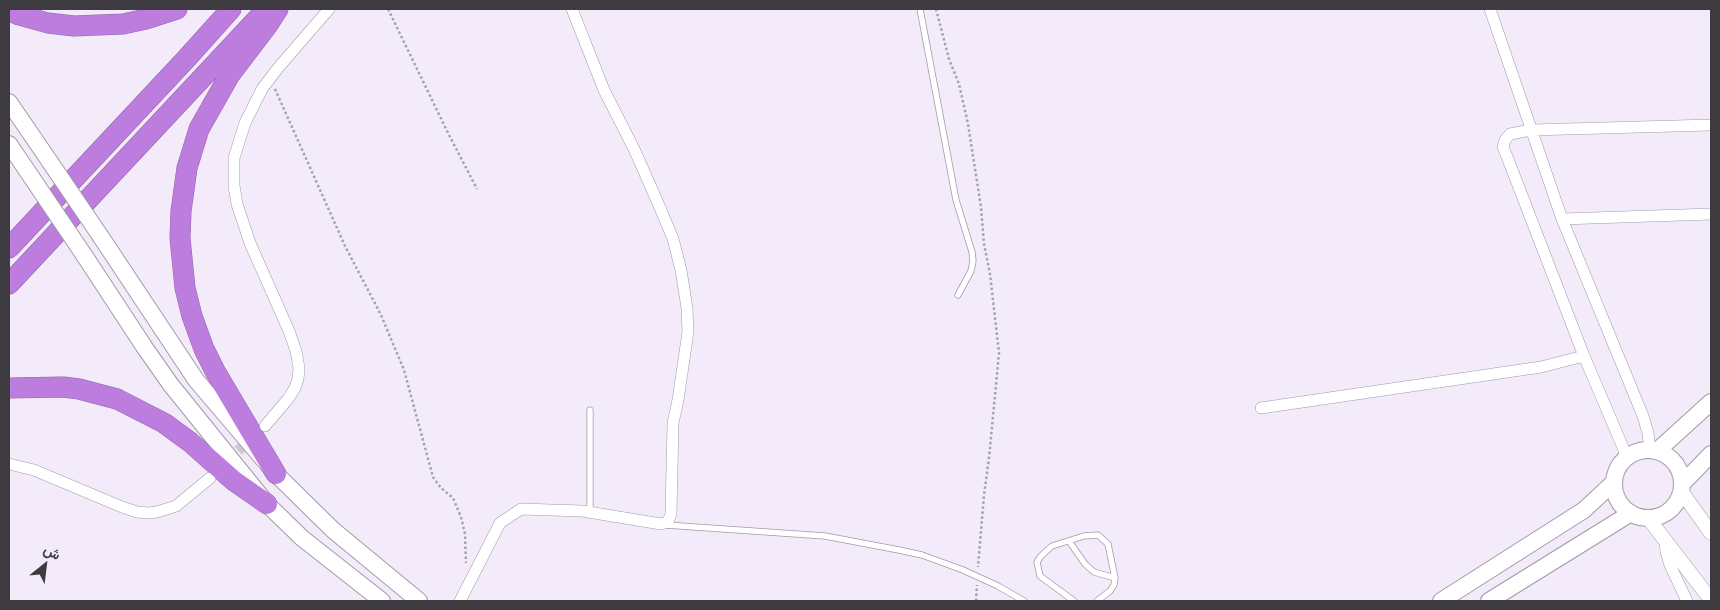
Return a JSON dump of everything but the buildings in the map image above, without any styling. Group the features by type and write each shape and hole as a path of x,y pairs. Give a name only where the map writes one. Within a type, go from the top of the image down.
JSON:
{"highway":[{"path":"9,10 19,15 48,23 74,26 123,24 177,9"},
{"path":"9,248 187,58 230,9"},
{"path":"9,284 267,9"},
{"path":"276,474 204,349 192,316 185,288 180,238 181,211 187,168 199,129 229,76 278,9"},
{"path":"9,388 63,387 79,389 117,399 164,423 190,442 234,481 267,504"}],"main road":[{"path":"9,102 196,380 276,474 307,506 340,536 419,601"},
{"path":"9,144 171,385 267,504 302,538 382,601"},
{"path":"1653,451 1711,402"},
{"path":"1682,487 1680,473 1675,463 1667,456 1653,451 1638,452 1627,457 1620,464 1614,482 1616,494 1622,505 1631,513 1648,518 1659,516 1669,511 1675,505 1682,487 1711,454"},
{"path":"1441,601 1584,510 1614,482"},
{"path":"1489,601 1631,513"}],"street":[{"path":"265,426 295,388 299,368 290,331 250,243 237,204 233,171 235,153 245,124 262,89 329,9"},
{"path":"460,601 500,523 521,508 590,512 660,524 668,522 671,514 673,423 683,373 688,332 683,284 673,239 635,151 604,90 572,9"},
{"path":"1490,9 1562,219 1643,416 1653,451"},
{"path":"1627,457 1584,356 1503,147 1505,140 1510,134 1531,130 1711,125"},
{"path":"1562,219 1711,214"},
{"path":"1261,408 1541,367 1584,356"},
{"path":"9,464 34,470 122,507 148,513 176,506 210,478"},
{"path":"1682,487 1711,533"},
{"path":"1648,518 1711,600"},
{"path":"1665,538 1666,552 1670,565 1677,584 1687,601"}],"lane":[{"path":"920,9 956,200 972,252 971,271 958,295"},
{"path":"590,410 590,512"},
{"path":"660,524 825,536 922,556 978,576 1024,601"},
{"path":"1074,601 1040,576 1037,562 1040,556 1052,546 1084,536 1098,535 1108,544 1115,578 1114,585 1110,591 1097,601"},
{"path":"1069,540 1085,564 1094,572 1115,578"}],"path":[{"path":"388,9 477,189"},
{"path":"936,9 949,59 959,84 968,124 981,207 984,244 990,274 999,353 984,494 976,601"},
{"path":"270,78 345,246 372,294 401,364 433,477 453,498 461,517 465,534 466,571"}],"tunnel":[{"path":"226,462 253,437"}]}
